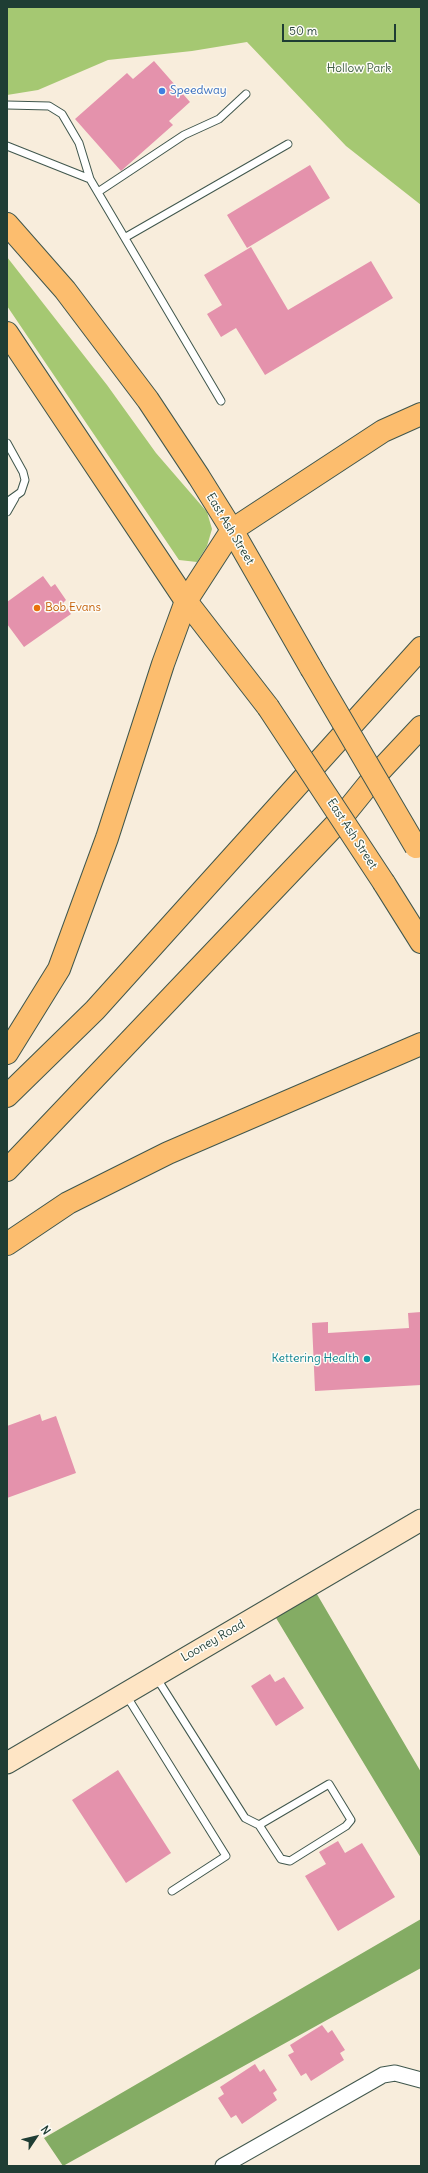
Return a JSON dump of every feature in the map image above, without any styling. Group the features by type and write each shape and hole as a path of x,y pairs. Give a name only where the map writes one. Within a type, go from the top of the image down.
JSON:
{"main road":[{"name":"East Ash Street","path":"7,224 65,290 148,400 199,476 232,530 418,851"},
{"name":"East Ash Street","path":"7,333 186,601 268,707 421,942"},
{"path":"7,1053 60,969 107,838 163,664 186,601 232,530 383,431 421,414"},
{"path":"7,1096 95,1010 421,648"},
{"path":"7,1170 338,822 376,776 421,727"},
{"path":"7,1244 68,1203 168,1153 421,1044"}],"street":[{"name":"Looney Road","path":"7,1763 421,1520"},
{"path":"223,2166 383,2075 395,2073 421,2080"}],"lane":[{"path":"98,192 184,135 219,119 246,94"},
{"path":"7,105 49,106 62,114 79,143 90,179 126,237 222,402"},
{"path":"126,237 288,144"},
{"path":"7,146 90,179"},
{"path":"7,443 25,476 24,487 15,498 7,512"},
{"path":"7,502 15,498"},
{"path":"155,1675 245,1818 259,1825 281,1859 290,1861 346,1826 350,1820 329,1784 259,1825"},
{"path":"125,1693 226,1856 172,1891"}],"green space":[{"name":"Hollow Park","path":"7,7 421,7 421,205 346,146 247,42 192,51 108,60 38,90 7,95"},
{"path":"7,257 107,385 156,453 207,512 212,529 207,546 197,562 179,560 7,306"},
{"path":"311,1584 421,1772 421,1858 270,1608"},
{"path":"421,1919 421,1968 63,2166 44,2138"}],"building":[{"name":"Speedway","path":"154,61 190,102 169,121 173,125 121,171 75,119 127,73 133,79"},
{"path":"310,165 330,198 247,248 227,215"},
{"path":"251,247 288,310 371,261 393,298 265,375 236,328 221,337 207,314 222,305 204,275"},
{"name":"Bob Evans","path":"43,576 51,587 55,584 66,600 63,603 71,614 24,647 7,624 7,602"},
{"name":"Kettering Health","path":"421,1312 421,1385 315,1391 312,1323 328,1322 328,1333 409,1328 408,1313"},
{"path":"40,1414 42,1421 56,1416 76,1473 7,1498 7,1426"},
{"path":"270,1674 275,1682 284,1677 304,1708 276,1726 251,1686"},
{"path":"118,1770 171,1853 126,1883 72,1800"},
{"path":"338,1841 345,1853 362,1843 395,1897 338,1931 305,1876 326,1864 319,1852"},
{"path":"322,2025 328,2033 332,2030 345,2050 340,2053 344,2060 311,2081 306,2073 301,2076 288,2055 294,2052 290,2045"},
{"path":"255,2064 260,2072 264,2069 277,2090 273,2093 277,2100 242,2124 236,2115 231,2118 218,2098 224,2094 220,2087"}],"place":[{"name":"Speedway","path":"162,91"},
{"name":"Bob Evans","path":"37,608"},
{"name":"Kettering Health","path":"367,1359"}]}
